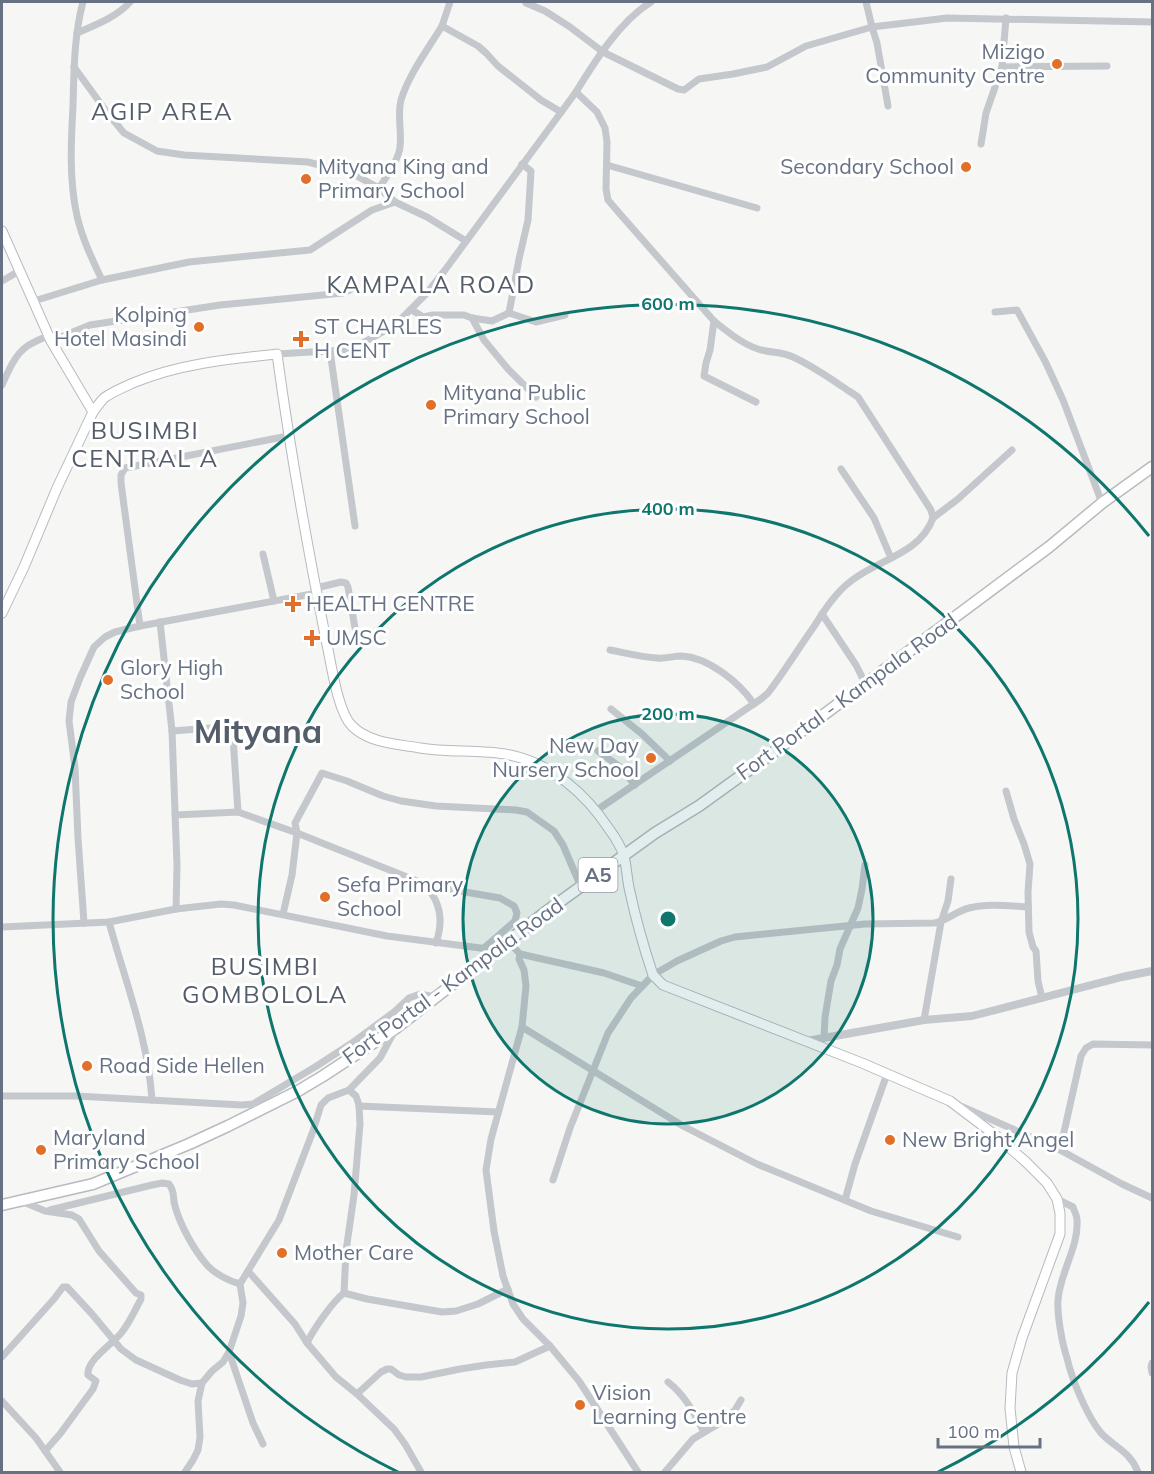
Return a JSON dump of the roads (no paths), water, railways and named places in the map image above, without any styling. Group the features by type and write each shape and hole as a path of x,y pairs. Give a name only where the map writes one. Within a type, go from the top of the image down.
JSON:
{"main road":[{"path":"2,231 50,338 93,412"},
{"path":"2,614 57,488 93,412 104,398 150,376 181,367 277,354 288,436 316,590 337,690 350,724 359,732 374,739 425,749 509,755 534,762 557,775 597,810 624,856 634,908 653,975 663,985 862,1063 950,1101 995,1135 1047,1183 1057,1199 1060,1234 1012,1372 1010,1408 1014,1447 1021,1473"},
{"name":"Fort Portal - Kampala Road","path":"2,1205 93,1184 189,1144 298,1091 396,1028 547,911 655,834 708,800 1043,552 1102,503 1152,467"}],"street":[{"path":"83,2 74,66 71,137 74,199 77,218 102,280"},
{"path":"77,33 105,20 130,2"},
{"path":"379,188 388,175 400,148 400,103 418,65 442,26 450,2"},
{"path":"277,354 345,350 395,325 412,310 466,241 640,4 651,2"},
{"path":"866,2 877,42 888,106"},
{"path":"526,3 545,11 603,52 684,90 699,79 767,67 806,46 872,27 947,18 1152,22"},
{"path":"981,144 986,113 1002,67 1006,18"},
{"path":"442,26 478,46 498,66 541,100 561,112"},
{"path":"74,66 124,133 157,151 184,155 308,162 352,174 379,188 395,202 427,217 466,241"},
{"path":"1002,67 1107,66"},
{"path":"576,92 597,112 605,128 608,200 714,321 727,332 765,351 779,351 794,357 849,390 858,398 931,510 933,518"},
{"path":"509,313 528,220 531,171 522,164"},
{"path":"607,165 757,208"},
{"path":"34,301 102,280 189,262 310,250 372,210 395,202"},
{"path":"2,281 19,271"},
{"path":"2,385 17,356 28,345 90,325 220,305 343,294 356,286"},
{"path":"412,310 423,317 464,315 492,321 509,313 537,322 565,315"},
{"path":"995,312 1017,310 1046,361 1102,503"},
{"path":"472,318 484,340 508,369 536,397"},
{"path":"714,321 704,376 756,402"},
{"path":"330,351 355,526"},
{"path":"140,626 121,483 121,475 125,468 288,436"},
{"path":"597,810 768,693 832,600 850,581 913,546 924,534 933,518 958,499 1012,450"},
{"path":"841,469 874,519 891,558"},
{"path":"263,554 274,601"},
{"path":"84,923 75,768 69,721 71,702 94,647 115,632 274,601 341,582 346,583 348,587 355,628"},
{"path":"822,614 856,665 865,683"},
{"path":"160,622 172,731 176,815 176,909"},
{"path":"610,650 657,658 680,656 705,661 719,669 748,695 754,704"},
{"path":"611,709 670,761"},
{"path":"172,731 225,727 230,731 233,737 238,812"},
{"path":"598,751 620,767 635,785"},
{"path":"283,914 292,875 297,833 295,823 322,773 401,801 436,806 527,812 554,831 582,887"},
{"path":"1006,791 1030,864 1029,932 1036,951 1038,981 1042,998"},
{"path":"176,815 238,812 297,833 422,884 430,891 438,904 439,933 436,943"},
{"path":"824,1038 831,981 862,889 865,865"},
{"path":"924,1020 951,879"},
{"path":"430,891 442,888 501,898 514,906 517,913 515,921 483,949"},
{"path":"2,927 109,922 176,909 221,904 283,914 387,936 496,950"},
{"path":"553,1180 570,1128 608,1033 631,998 642,986 653,975 677,961 728,939 865,924 941,922 970,907 989,905 1028,907"},
{"path":"109,922 147,1057 152,1100"},
{"path":"508,941 520,954 604,973 642,986"},
{"path":"520,954 526,986 522,1027 491,1139 486,1170 494,1232 503,1275 513,1304 523,1319 550,1346 579,1381 636,1472"},
{"path":"806,1042 924,1020 972,1016 1152,971"},
{"path":"2,1096 76,1096 253,1104 352,1043 409,998 420,994 435,997"},
{"path":"522,1027 682,1126 757,1164 871,1211 958,1237"},
{"path":"185,1473 198,1450 200,1437 198,1401 201,1383 223,1362 229,1352 241,1316 243,1303 240,1284 279,1220 321,1104 328,1098 349,1090 380,1058 396,1028"},
{"path":"1060,1150 1081,1056 1086,1048 1093,1044 1152,1045"},
{"path":"845,1200 855,1164 887,1074"},
{"path":"307,1343 330,1308 344,1293 346,1251 359,1141 359,1106 357,1096 349,1090"},
{"path":"950,1101 1060,1150 1152,1198"},
{"path":"359,1106 498,1112"},
{"path":"45,1211 152,1185 169,1184 174,1191 174,1205 188,1236 208,1266 229,1281 240,1284"},
{"path":"1057,1199 1073,1207 1077,1218 1076,1236 1058,1300 1060,1326 1067,1359 1095,1425 1129,1457 1138,1473"},
{"path":"21,1201 45,1211 72,1215 79,1219 112,1268 136,1293 141,1295 124,1331 88,1368 88,1375 96,1381 93,1389 45,1451"},
{"path":"248,1271 295,1324 307,1343 336,1377 394,1429 422,1473"},
{"path":"2,1356 63,1287 67,1287 121,1349 136,1360 187,1383 201,1383"},
{"path":"344,1293 442,1312 468,1308 508,1289"},
{"path":"357,1394 387,1369 406,1377 421,1377 515,1362 550,1346"},
{"path":"229,1352 253,1423 263,1444"},
{"path":"1152,1363 1152,1373"},
{"path":"668,1382 679,1390 704,1432"},
{"path":"665,1473 693,1439 725,1420 741,1400"},
{"path":"2,1401 36,1438 60,1473"}],"place":[{"name":"Mizigo Community Centre","path":"1057,64"},
{"name":"Secondary School","path":"966,167"},
{"name":"Mityana King and Primary School","path":"306,179"},
{"name":"Kolping Hotel Masindi","path":"199,327"},
{"name":"ST CHARLES H CENT","path":"301,339"},
{"name":"Mityana Public Primary School","path":"431,405"},
{"name":"HEALTH CENTRE","path":"293,604"},
{"name":"UMSC","path":"312,638"},
{"name":"Glory High School","path":"108,680"},
{"name":"New Day Nursery School","path":"651,758"},
{"name":"Sefa Primary School","path":"325,897"},
{"name":"Road Side Hellen","path":"87,1066"},
{"name":"New Bright Angel","path":"890,1140"},
{"name":"Maryland Primary School","path":"41,1150"},
{"name":"Mother Care","path":"282,1253"},
{"name":"Vision Learning Centre","path":"580,1405"}],"district":[{"name":"AGIP AREA","path":"162,112"},
{"name":"KAMPALA ROAD","path":"431,285"},
{"name":"BUSIMBI CENTRAL A","path":"145,445"},
{"name":"Mityana","path":"258,731"},
{"name":"BUSIMBI GOMBOLOLA","path":"265,981"}]}
